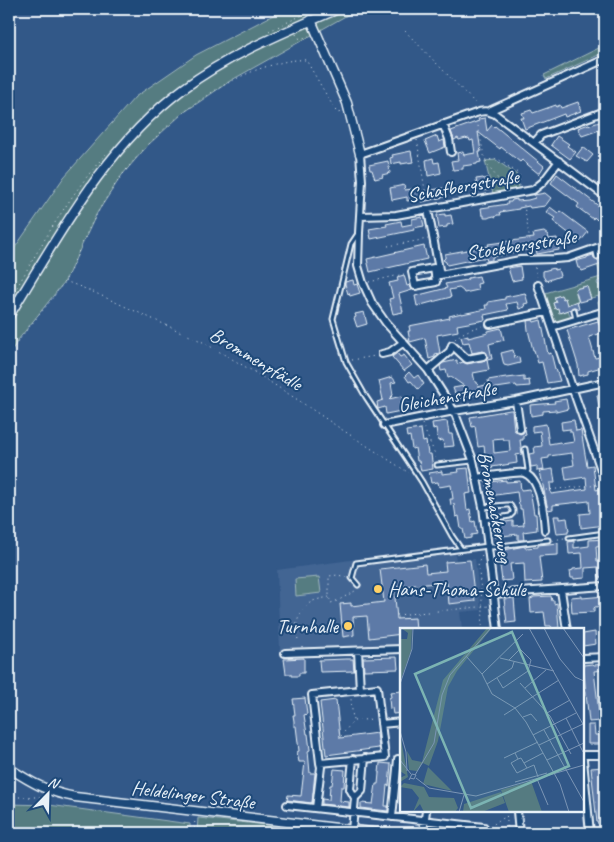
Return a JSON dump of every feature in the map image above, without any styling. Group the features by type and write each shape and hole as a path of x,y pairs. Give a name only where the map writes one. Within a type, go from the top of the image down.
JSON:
{"street":[{"path":"9,316 88,190 124,143 151,116 183,89 217,66 258,44 338,9"},
{"path":"312,20 347,103 360,154 476,112 486,111 605,59"},
{"path":"486,111 495,114 605,196"},
{"path":"534,142 541,134 605,111"},
{"path":"443,124 449,139 451,152"},
{"name":"Bromenackerweg","path":"360,154 362,180 358,233 358,266 372,304 386,323 428,370 454,411 473,460 485,520 498,628"},
{"name":"Schafbergstraße","path":"360,216 396,215 533,190 540,186 558,161"},
{"name":"Stockbergstraße","path":"428,210 438,275 436,282 415,286 412,272 434,268 438,275"},
{"name":"Stockbergstraße","path":"438,275 520,260 568,258 605,245"},
{"path":"538,285 605,482"},
{"path":"490,324 547,312"},
{"path":"552,328 602,312"},
{"path":"382,354 390,352 404,342"},
{"path":"428,370 450,351 452,345 467,359 483,356"},
{"name":"Gleichenstraße","path":"384,425 573,390 605,382"},
{"name":"Gleichenstraße","path":"516,401 520,429"},
{"path":"476,478 522,472 530,477 539,491 544,510 545,530"},
{"path":"494,594 605,586"},
{"path":"561,590 566,628"},
{"path":"285,653 400,649"},
{"path":"358,651 360,690"},
{"path":"584,658 605,657"},
{"path":"316,808 321,767 312,695 377,688 385,756"},
{"path":"381,721 400,722"},
{"path":"584,755 605,755"},
{"path":"320,763 385,756 390,759 400,759 392,817"},
{"path":"355,798 362,791 366,758"},
{"path":"352,830 355,798 350,789 353,759"},
{"name":"Heldelinger Straße","path":"9,768 41,787 59,794 75,797 380,833"},
{"path":"584,770 590,833"},
{"path":"287,805 425,820 486,829"},
{"path":"423,832 426,812"},
{"path":"516,812 519,833"}],"lane":[{"path":"358,233 351,244 333,319 346,362 366,397 422,482 461,549"},
{"path":"595,248 598,257"},
{"path":"574,310 576,320"},
{"path":"602,312 605,331"},
{"path":"525,449 528,470 526,475"},
{"path":"437,465 473,460"},
{"path":"483,507 508,504 513,510 513,514 510,516 485,520"},
{"path":"569,538 605,533"},
{"path":"358,585 352,578 356,563 548,540"}],"path":[{"path":"312,38 308,36 302,39 299,38 290,20 316,9"},
{"path":"405,32 486,111"},
{"path":"9,355 18,340 65,281 97,213 122,175 148,144 183,113 230,81 255,70 293,59 306,60 336,113 344,111"},
{"path":"476,112 485,160 488,168 499,181 499,187 494,198"},
{"path":"416,134 428,210"},
{"path":"485,160 498,159 518,174 521,189 499,181"},
{"path":"521,192 538,285"},
{"path":"388,246 433,238"},
{"path":"363,283 412,272"},
{"name":"Brommenpfädle","path":"65,281 91,291 209,346 270,382 409,473"},
{"path":"452,345 456,337 469,330 490,324"},
{"path":"346,362 382,354"},
{"path":"419,418 435,454 437,465"},
{"path":"539,491 605,482"},
{"path":"548,540 569,538"},
{"path":"482,628 483,607 478,563 483,554 483,548 488,546"},
{"path":"352,578 338,575 329,576 331,603 355,590 358,585"},
{"path":"298,639 295,633 299,616 313,601 330,598"},
{"path":"397,615 495,606"},
{"path":"341,736 353,721 350,690"},
{"path":"353,721 381,721"},
{"path":"9,797 32,796"},
{"path":"194,833 195,812"},
{"path":"506,812 508,833"},
{"path":"486,829 506,817"}],"shaded area":[{"name":"Hans-Thoma-Schule","path":"454,546 456,561 475,559 481,610 460,612 462,628 400,628 400,646 280,651 277,570"}],"green space":[{"path":"285,9 358,9 230,81 183,113 148,145 122,175 97,213 65,281 18,340 9,355 9,256 64,177 135,97 196,55"},
{"path":"605,45 605,52 546,79 544,75"},
{"path":"496,160 517,175 519,188 493,194 485,161"},
{"path":"605,263 605,279 597,283 605,294 605,308 600,309 598,302 601,301 599,296 591,298 586,286 575,289 578,301 567,306 561,295 555,297 556,302 553,303 555,309 558,308 560,313 568,310 571,318 564,321 554,319 545,293 601,277 597,264"},
{"path":"319,577 321,593 296,596 295,579"},
{"path":"9,804 49,805 190,824 190,833 9,833"},
{"path":"198,818 347,833 197,833"}],"building":[{"path":"578,102 581,111 565,117 564,114 525,129 521,118 524,118 522,113 531,110 533,113 556,105 556,107 560,105 561,108"},
{"path":"605,117 605,128 582,136 578,128 603,121"},
{"path":"485,118 487,131 492,125 495,126 544,166 539,174 522,160 520,162 478,132 481,162 463,166 463,169 453,170 451,161 458,160 457,153 463,152 464,155 475,153 473,140 470,141 469,138 466,138 459,140 458,138 454,140 451,131 479,121 478,119"},
{"path":"437,136 439,142 444,140 445,147 430,153 425,141"},
{"path":"557,136 569,144 567,146 576,152 570,159 551,145"},
{"path":"583,147 593,155 587,162 576,156"},
{"path":"411,151 413,162 391,164 390,158 393,157 392,155"},
{"path":"433,158 434,163 439,162 441,173 428,176 426,160"},
{"path":"388,161 390,173 375,179 369,165"},
{"path":"557,174 605,211 605,220 600,216 597,220 594,217 593,219 577,207 579,204 551,183"},
{"path":"487,178 489,190 478,191 476,179"},
{"path":"404,185 405,190 420,188 421,192 443,188 444,197 422,202 422,198 407,201 407,197 392,200 390,188"},
{"path":"545,193 551,198 545,206 530,208 529,206 500,212 501,215 496,217 484,218 484,215 482,215 481,208 508,204 507,202 517,199 517,201 528,200 535,198 534,195"},
{"path":"550,207 558,213 560,211 588,232 580,242 553,221 555,218 546,212"},
{"path":"445,214 445,216 451,215 453,224 439,228 437,215"},
{"path":"422,217 424,226 413,228 414,230 371,239 369,229 401,221 402,226 412,224 412,219"},
{"path":"544,232 548,235 549,239 557,238 559,250 537,254 536,248 492,257 492,260 487,261 486,258 480,258 447,265 443,260 445,254 489,246 488,244 534,238 533,234"},
{"path":"424,246 427,259 370,272 367,259"},
{"path":"599,252 600,254 605,252 605,263 582,271 578,268 576,261 593,255 595,260 598,260 600,258"},
{"path":"520,266 522,279 512,281 508,268"},
{"path":"554,268 554,270 558,269 560,276 546,281 543,271"},
{"path":"404,275 407,286 410,285 412,290 399,294 403,312 393,314 389,299 393,298 389,283 398,281 397,277"},
{"path":"479,276 481,283 477,284 478,290 464,293 459,288 449,290 451,297 417,306 415,296 447,288 445,284"},
{"path":"353,280 354,285 357,284 360,293 350,296 345,282"},
{"path":"587,286 591,299 579,302 575,289"},
{"path":"525,293 528,303 524,304 525,307 519,309 517,302 506,304 508,310 484,315 485,320 457,325 458,331 437,335 440,353 435,354 435,357 429,359 425,338 410,342 409,326 486,309 485,305 488,305 488,302"},
{"path":"561,295 563,299 565,298 567,305 577,301 579,309 574,307 559,313 558,308 555,309 553,303 556,302 554,297"},
{"path":"364,312 367,324 357,327 354,318 356,317 355,314"},
{"path":"533,320 534,322 541,320 548,354 551,353 560,381 547,383 542,362 538,363 528,330 527,321"},
{"path":"598,321 602,333 589,337 595,358 605,356 605,366 579,376 578,365 567,330"},
{"path":"501,328 504,340 489,344 492,359 487,360 489,370 473,373 478,387 489,384 491,395 479,396 479,394 457,399 453,388 464,386 451,377 448,378 446,370 441,371 440,366 443,363 457,360 457,364 463,362 467,364 486,360 488,356 486,352 472,353 469,342 463,343 461,337 468,335 468,338"},
{"path":"513,350 515,358 519,357 520,363 504,365 501,353"},
{"path":"397,353 400,357 404,355 412,365 404,371 392,357"},
{"path":"409,372 414,378 418,375 424,384 418,389 405,376"},
{"path":"524,376 524,381 529,380 530,386 517,387 516,385 490,389 488,380"},
{"path":"392,377 396,382 391,383 393,395 389,399 402,396 403,403 400,403 401,411 386,414 385,407 378,409 377,402 383,400 379,381"},
{"path":"605,394 605,423 602,424 597,395"},
{"path":"566,399 568,409 556,412 556,410 543,411 543,414 531,416 530,405 555,403 554,401"},
{"path":"512,410 514,430 520,434 525,429 526,435 523,436 523,440 520,440 522,454 516,455 517,463 487,469 484,446 478,447 475,426 472,427 470,417","holes":["503,438 504,440 509,440 510,451 494,453 493,439"]},
{"path":"574,420 576,431 581,430 587,466 593,465 596,490 600,489 603,512 605,512 605,525 581,528 580,514 590,513 589,501 553,505 553,509 548,510 540,471 553,469 555,483 550,483 551,494 587,489 586,477 566,480 564,467 574,465 572,453 549,456 549,458 542,459 544,470 537,471 537,466 531,467 529,454 535,453 534,447 542,446 540,431 532,432 532,426 546,424 549,444 560,442 561,444 574,442 572,432 570,432 570,429 562,430 561,422"},
{"path":"447,421 449,434 452,434 454,446 444,447 443,440 438,441 436,428 433,429 432,423"},
{"path":"421,429 423,442 426,441 428,454 431,454 433,469 421,471 415,448 412,449 410,436 407,437 406,431"},
{"path":"468,468 471,493 465,494 467,510 470,509 472,522 475,521 477,534 465,539 459,516 456,517 454,504 451,505 450,499 453,499 451,485 439,487 438,482 431,483 429,473 442,471 442,474 459,472 458,469"},
{"path":"506,480 506,482 520,481 521,490 530,489 534,514 536,514 537,530 523,532 524,540 518,540 518,534 495,537 494,526 497,526 497,523 513,521 513,526 524,525 517,492 489,496 487,485 490,485 490,482"},
{"path":"554,516 560,516 560,519 567,518 568,533 557,534"},
{"path":"604,539 604,545 596,546 597,561 605,561 605,577 599,577 598,567 585,568 585,578 571,578 570,571 583,568 582,553 569,554 568,542 574,541 574,548 589,546 589,540"},
{"path":"558,543 558,555 539,556 542,582 525,583 524,563 510,564 512,580 502,581 499,558 505,557 504,550"},
{"path":"470,560 475,601 449,604 447,582 394,587 397,619 415,618 416,628 400,628 400,634 369,638 367,616 353,617 354,635 343,637 340,604 351,603 351,606 384,602 380,569 425,564 426,573 446,571 445,562"},
{"path":"551,596 554,604 557,603 559,628 546,626 544,612 531,613 530,599 533,597"},
{"path":"582,596 582,598 605,596 605,606 595,607 594,612 572,613 571,597"},
{"path":"514,598 516,622 507,623 504,599"},
{"path":"595,632 596,644 584,646 584,634"},
{"path":"397,657 398,669 364,670 363,658"},
{"path":"304,658 304,673 299,673 299,676 286,674 284,659"},
{"path":"353,659 354,671 320,672 319,660"},
{"path":"605,664 605,670 594,671 600,721 589,722 584,665"},
{"path":"400,691 400,713 393,714 392,708 390,709 390,692"},
{"path":"305,698 307,714 304,715 310,750 308,751 310,773 315,773 312,803 287,800 288,795 301,796 305,762 299,762 297,752 299,751 296,726 294,726 293,699"},
{"path":"336,700 340,738 377,733 379,748 326,755 320,702"},
{"path":"588,725 594,725 595,735 600,735 600,744 588,744"},
{"path":"380,763 391,764 385,806 388,806 388,811 361,808 361,803 373,804 376,784 378,784"},
{"path":"603,767 605,823 597,823 591,768"},
{"path":"334,769 345,770 344,787 341,787 340,801 349,802 349,807 322,804 322,799 329,800"}],"place":[{"name":"Hans-Thoma-Schule","path":"378,589"},
{"name":"Turnhalle","path":"348,626"}]}
